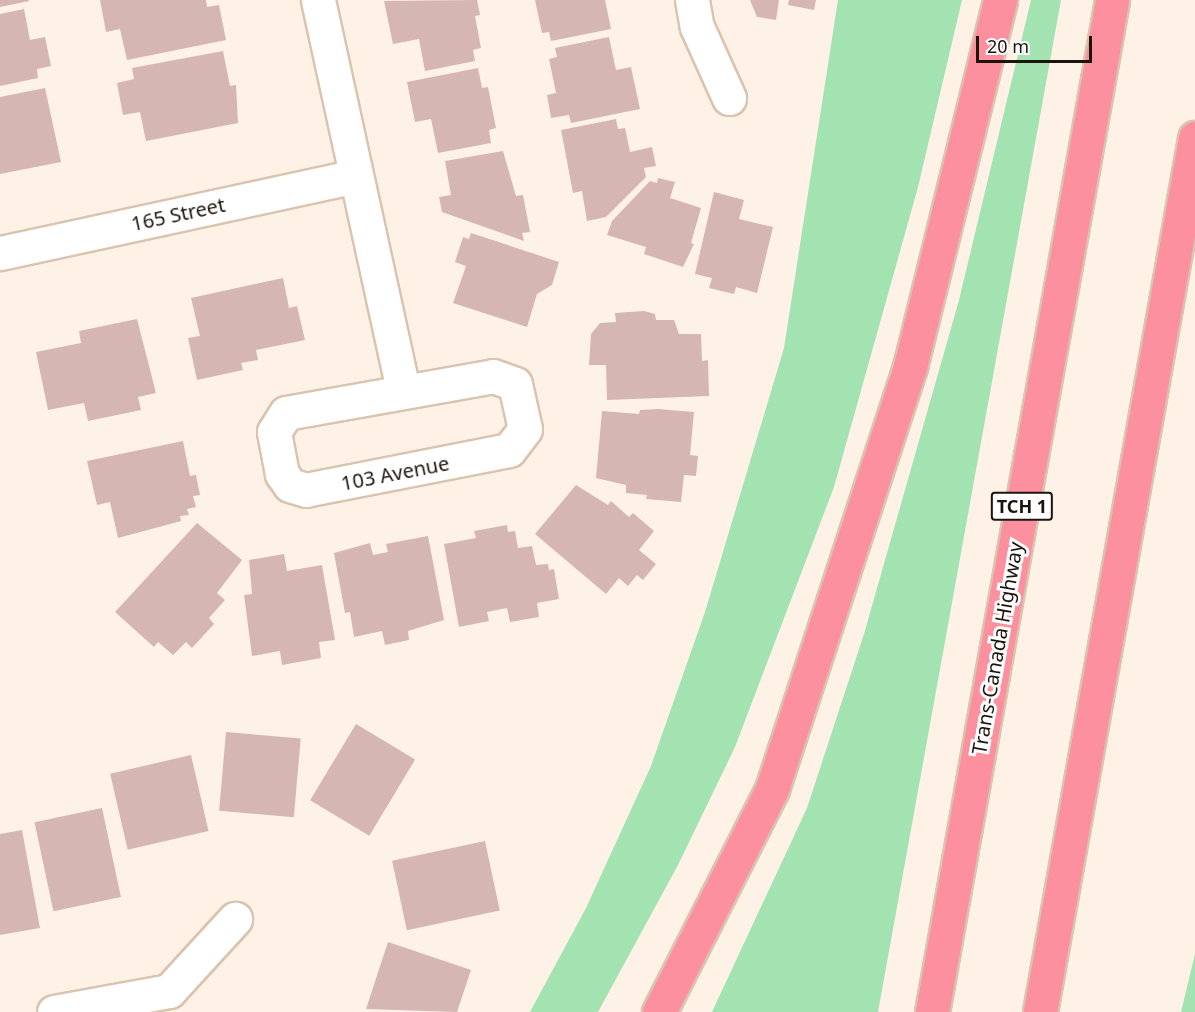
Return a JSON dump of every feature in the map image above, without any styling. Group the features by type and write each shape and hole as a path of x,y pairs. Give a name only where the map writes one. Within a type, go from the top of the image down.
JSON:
{"highway":[{"path":"659,1012 772,789 910,366 1000,0"},
{"name":"Trans-Canada Highway","path":"932,1012 1112,0"},
{"path":"1041,1012 1195,138"}],"street":[{"path":"318,0 403,391"},
{"path":"692,0 697,27 729,98"},
{"name":"165 Street","path":"0,253 356,176"},
{"name":"103 Avenue","path":"493,376 505,377 515,384 525,429 510,450 306,490 290,485 282,474 274,432 286,413 403,391 493,376"},
{"path":"54,1012 170,991 235,919"}],"green space":[{"path":"838,0 962,0 918,187 834,487 735,747 678,865 598,1012 530,1012 586,908 651,766 705,612 784,348"},
{"path":"1031,0 1061,0 878,1012 712,1012 807,808 864,634 959,300"},
{"path":"1195,954 1195,1012 1181,1012"}],"building":[{"path":"0,0 29,0 29,1 0,7"},
{"path":"100,0 206,0 207,7 219,5 226,40 127,60 120,29 106,32"},
{"path":"477,0 480,15 475,16 481,48 473,50 475,61 425,71 419,39 393,44 384,1"},
{"path":"535,0 605,0 611,29 551,41 549,32 542,33"},
{"path":"750,0 779,0 776,20 757,17"},
{"path":"789,0 816,0 814,10 788,5"},
{"path":"24,9 30,40 45,37 51,66 37,69 38,78 0,86 0,14"},
{"path":"609,37 616,70 631,67 640,109 571,123 569,115 551,118 547,95 556,93 549,59 557,57 555,48"},
{"path":"223,51 230,86 236,85 238,123 146,141 140,112 123,115 117,83 134,79 132,68"},
{"path":"478,68 482,88 488,87 496,128 489,130 491,143 438,153 431,119 415,122 407,82"},
{"path":"45,88 61,162 0,174 0,97"},
{"path":"616,119 618,129 625,128 630,152 652,147 656,166 644,168 646,177 606,217 587,221 582,191 573,193 561,130"},
{"path":"503,151 516,196 523,195 530,232 522,233 524,241 442,212 439,197 451,195 445,161"},
{"path":"658,178 675,182 670,198 701,208 691,243 694,244 683,267 644,254 646,247 607,235 612,221 650,181 657,183"},
{"path":"714,192 744,200 739,219 773,227 757,293 736,287 734,294 709,288 712,278 695,274"},
{"path":"471,233 559,262 552,285 537,294 527,327 453,303 466,266 455,262 463,237 469,239"},
{"path":"283,278 289,308 297,306 305,340 256,350 258,360 241,363 243,370 197,380 188,338 200,336 191,298"},
{"path":"644,311 655,314 656,320 674,320 679,334 701,334 702,361 708,360 709,396 607,400 606,365 589,365 591,334 600,323 616,322 615,313"},
{"path":"137,319 156,393 138,397 141,410 88,421 84,403 48,410 36,352 81,343 79,331"},
{"path":"640,410 694,412 690,455 698,456 696,476 684,475 681,502 646,499 647,495 626,493 626,485 596,478 602,411 639,414"},
{"path":"183,441 190,476 196,475 200,495 193,496 196,507 187,509 189,515 180,516 181,521 118,538 110,502 97,505 87,461"},
{"path":"576,485 608,505 611,501 629,517 633,513 654,531 639,550 656,564 643,580 637,575 628,586 619,578 606,594 535,534"},
{"path":"197,523 242,560 217,593 225,600 209,618 214,624 192,648 186,642 173,655 158,642 154,647 115,612"},
{"path":"507,525 508,532 515,531 518,548 532,546 536,565 548,564 549,570 554,569 559,599 537,603 539,617 510,622 507,608 487,612 489,621 459,627 444,544 476,538 474,531"},
{"path":"428,536 444,620 408,631 409,640 385,645 382,631 354,637 350,612 345,613 334,553 370,543 373,555 388,552 386,544"},
{"path":"284,554 287,571 322,565 335,640 319,642 321,658 282,665 280,651 252,656 244,595 252,594 249,560"},
{"path":"356,724 415,760 369,836 310,800"},
{"path":"226,732 301,739 294,817 219,811"},
{"path":"191,755 209,831 128,850 110,774"},
{"path":"102,808 121,897 53,911 35,822"},
{"path":"22,830 40,928 0,935 0,834"},
{"path":"485,841 500,910 407,930 392,861"},
{"path":"388,942 471,970 457,1012 366,1009"}]}
